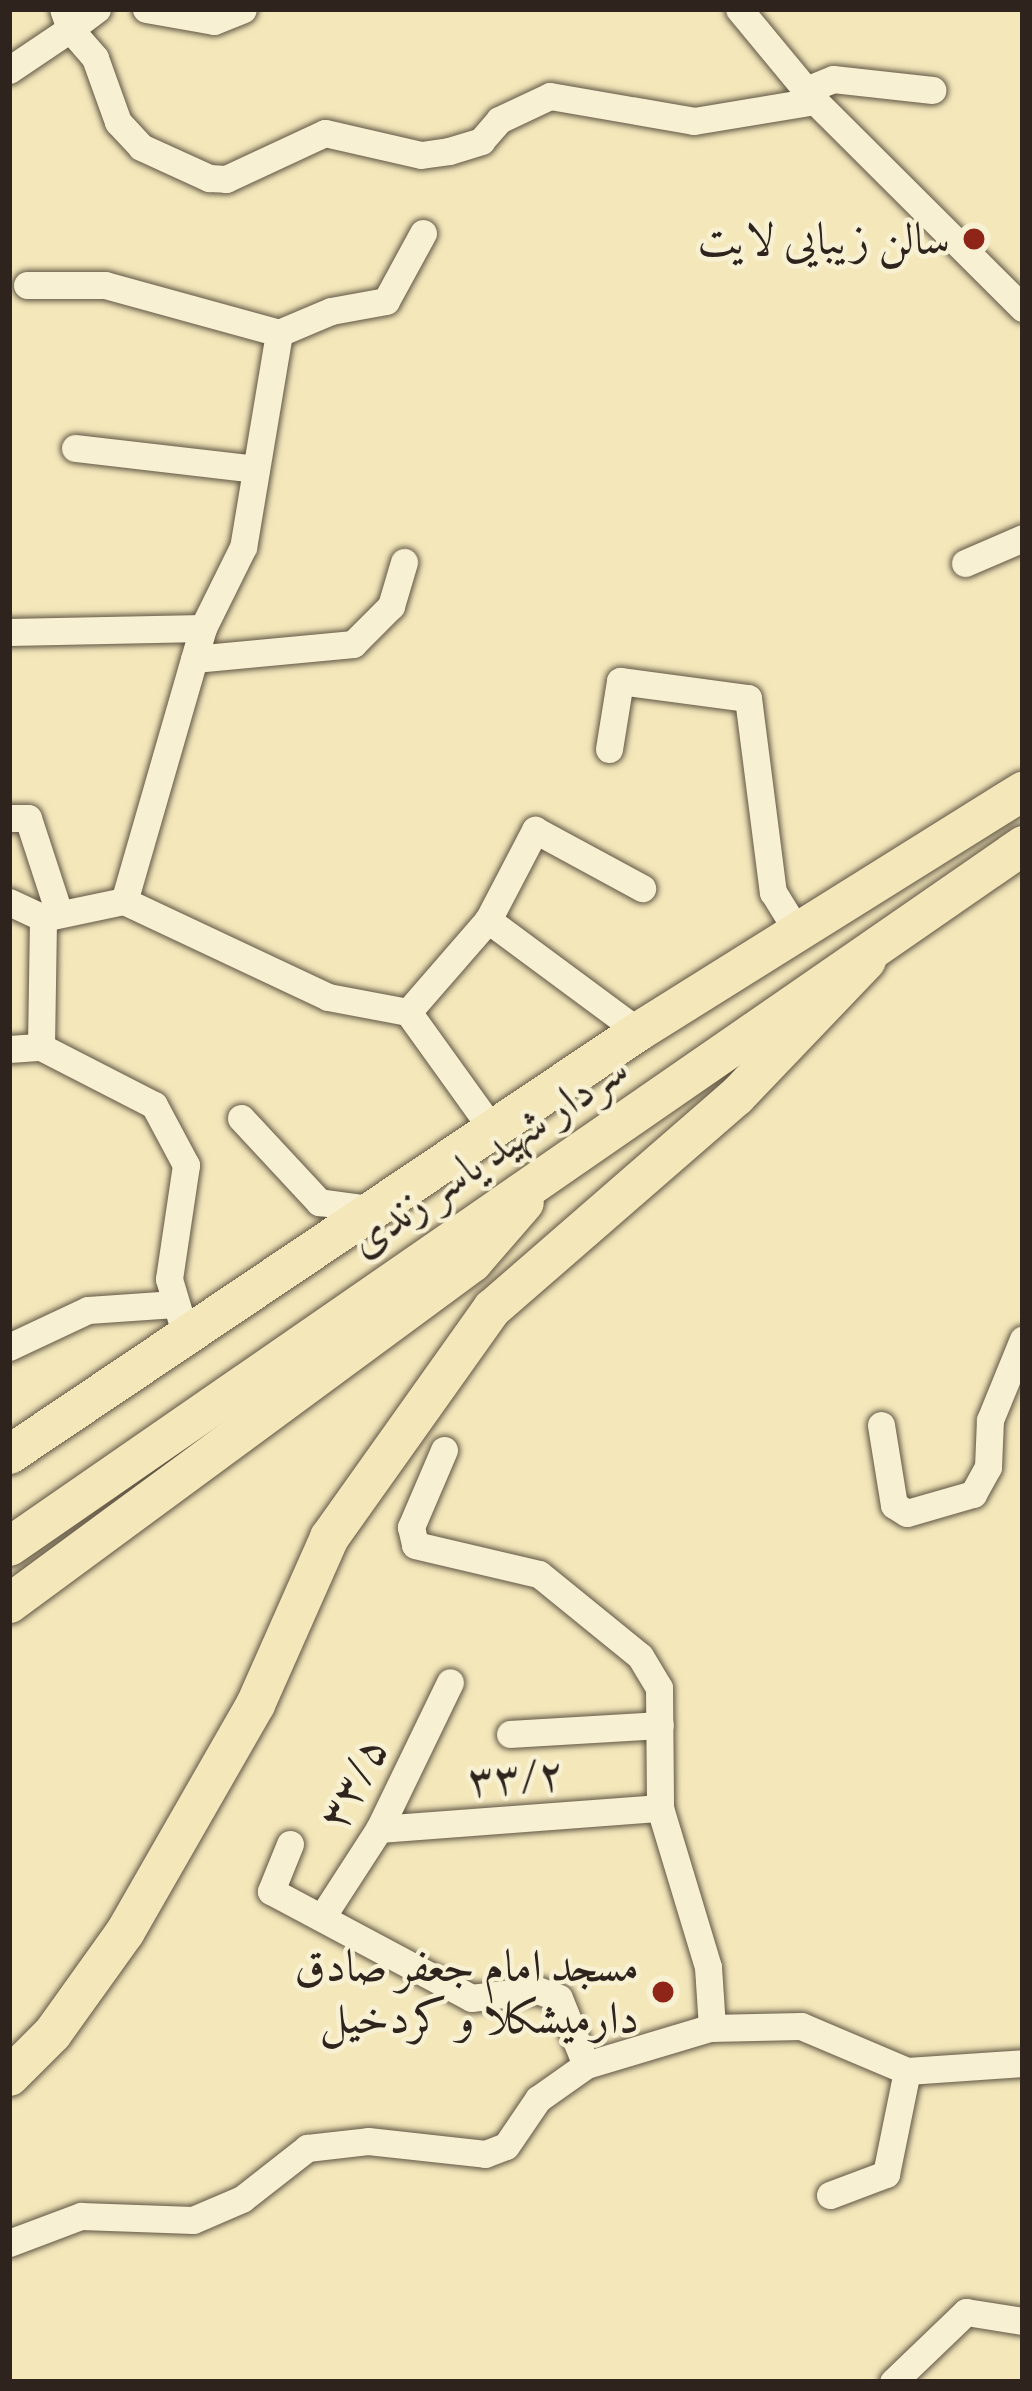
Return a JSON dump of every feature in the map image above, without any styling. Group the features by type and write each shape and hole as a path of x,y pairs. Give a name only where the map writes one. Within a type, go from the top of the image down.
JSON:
{"highway":[{"name":"سردار شهید یاسر زندی","path":"9,1454 181,1320 377,1210 638,1031 1023,790"},
{"name":"سردار شهید یاسر زندی","path":"9,1546 562,1159 866,960 1023,845"},
{"path":"9,2076 52,2033 125,1931 255,1703 329,1537 492,1308 736,1096 866,960"},
{"path":"9,1604 472,1262 562,1159"}],"street":[{"path":"9,70 67,19 98,9"},
{"path":"146,9 214,21 243,9"},
{"path":"739,9 810,96 1023,308"},
{"path":"67,19 95,58 118,122 141,147 209,178 226,178 325,133 421,155 449,151 481,140 499,120 550,96 694,121 810,96 832,79 932,90"},
{"path":"27,285 105,285 279,333 331,311 386,301 423,232"},
{"path":"124,901 203,628 243,548 279,333"},
{"path":"75,448 256,469"},
{"path":"964,563 1023,538"},
{"path":"194,659 353,644 391,606 404,562"},
{"path":"9,632 203,628"},
{"path":"609,749 620,681 748,698 773,892 797,931"},
{"path":"9,818 28,818 50,914 41,1047"},
{"path":"408,1012 488,920 535,830 642,888"},
{"path":"9,902 50,914 124,901 328,997 408,1012 495,1133"},
{"path":"488,920 638,1031"},
{"path":"9,1049 41,1047 154,1105 186,1165 169,1279 181,1320 88,1310 9,1347"},
{"path":"241,1118 320,1202 377,1210"},
{"path":"881,1425 894,1505 907,1513 973,1494 988,1467 989,1420 1023,1339"},
{"path":"444,1450 411,1527 415,1545 539,1574 640,1656 659,1688 660,1808 708,1967 712,2028"},
{"name":"۳۳/۵","path":"322,1917 379,1828 450,1682"},
{"path":"510,1734 660,1725"},
{"name":"۳۳/۲","path":"379,1828 660,1808"},
{"path":"290,1844 271,1891 471,1998 537,1990 559,1998 586,2065"},
{"path":"9,2243 81,2216 193,2220 242,2199 308,2148 368,2141 485,2155 506,2146 538,2099 586,2065 712,2028 801,2026 908,2071 1023,2063"},
{"path":"830,2195 886,2174 908,2071"},
{"path":"893,2382 966,2312 1023,2321"}],"place":[{"name":"سالن زیبایی لایت","path":"974,239"},
{"name":"مسجد امام جعفر صادق دارمیشکلا و کردخیل","path":"663,1992"}]}
